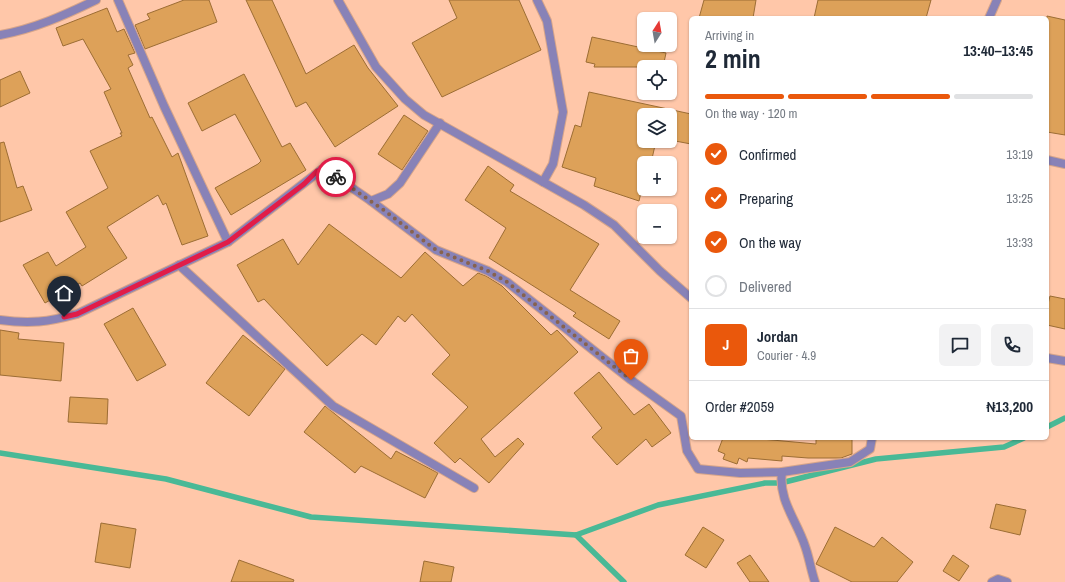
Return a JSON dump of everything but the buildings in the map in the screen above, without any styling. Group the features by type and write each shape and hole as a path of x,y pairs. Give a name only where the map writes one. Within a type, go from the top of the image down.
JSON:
{"street":[{"path":"0,35 16,32 67,14 96,0"},
{"path":"118,0 164,106 228,242"},
{"path":"338,0 376,67 405,99 424,115 584,205 614,225 660,271 689,296"},
{"path":"537,0 547,21 563,112 553,164 542,182"},
{"path":"990,16 997,0"},
{"path":"371,201 388,194 400,183 440,123"},
{"path":"1049,160 1065,164"},
{"path":"0,320 21,323 51,321 77,314 228,242 321,170 326,170 371,201 436,250 488,271 507,282 631,380 681,416 687,451 698,469 740,473 782,472 850,462 870,449 872,440"},
{"path":"179,265 333,406 474,488"},
{"path":"1049,358 1065,361"},
{"path":"782,472 780,483 784,501 805,545 815,582"},
{"path":"992,582 998,579 1007,582"}],"waterway":[{"path":"1049,426 1065,418"},
{"path":"0,453 166,479 311,517 576,535 658,505 765,483 781,483 876,459 1004,447 1020,440"},
{"path":"576,535 624,582"}],"way so far":[{"path":"336,177 385,211 436,250 488,271 507,282 631,380"}],"route":[{"path":"64,317 77,314 228,242 304,184 317,171 326,170 336,177"}]}
